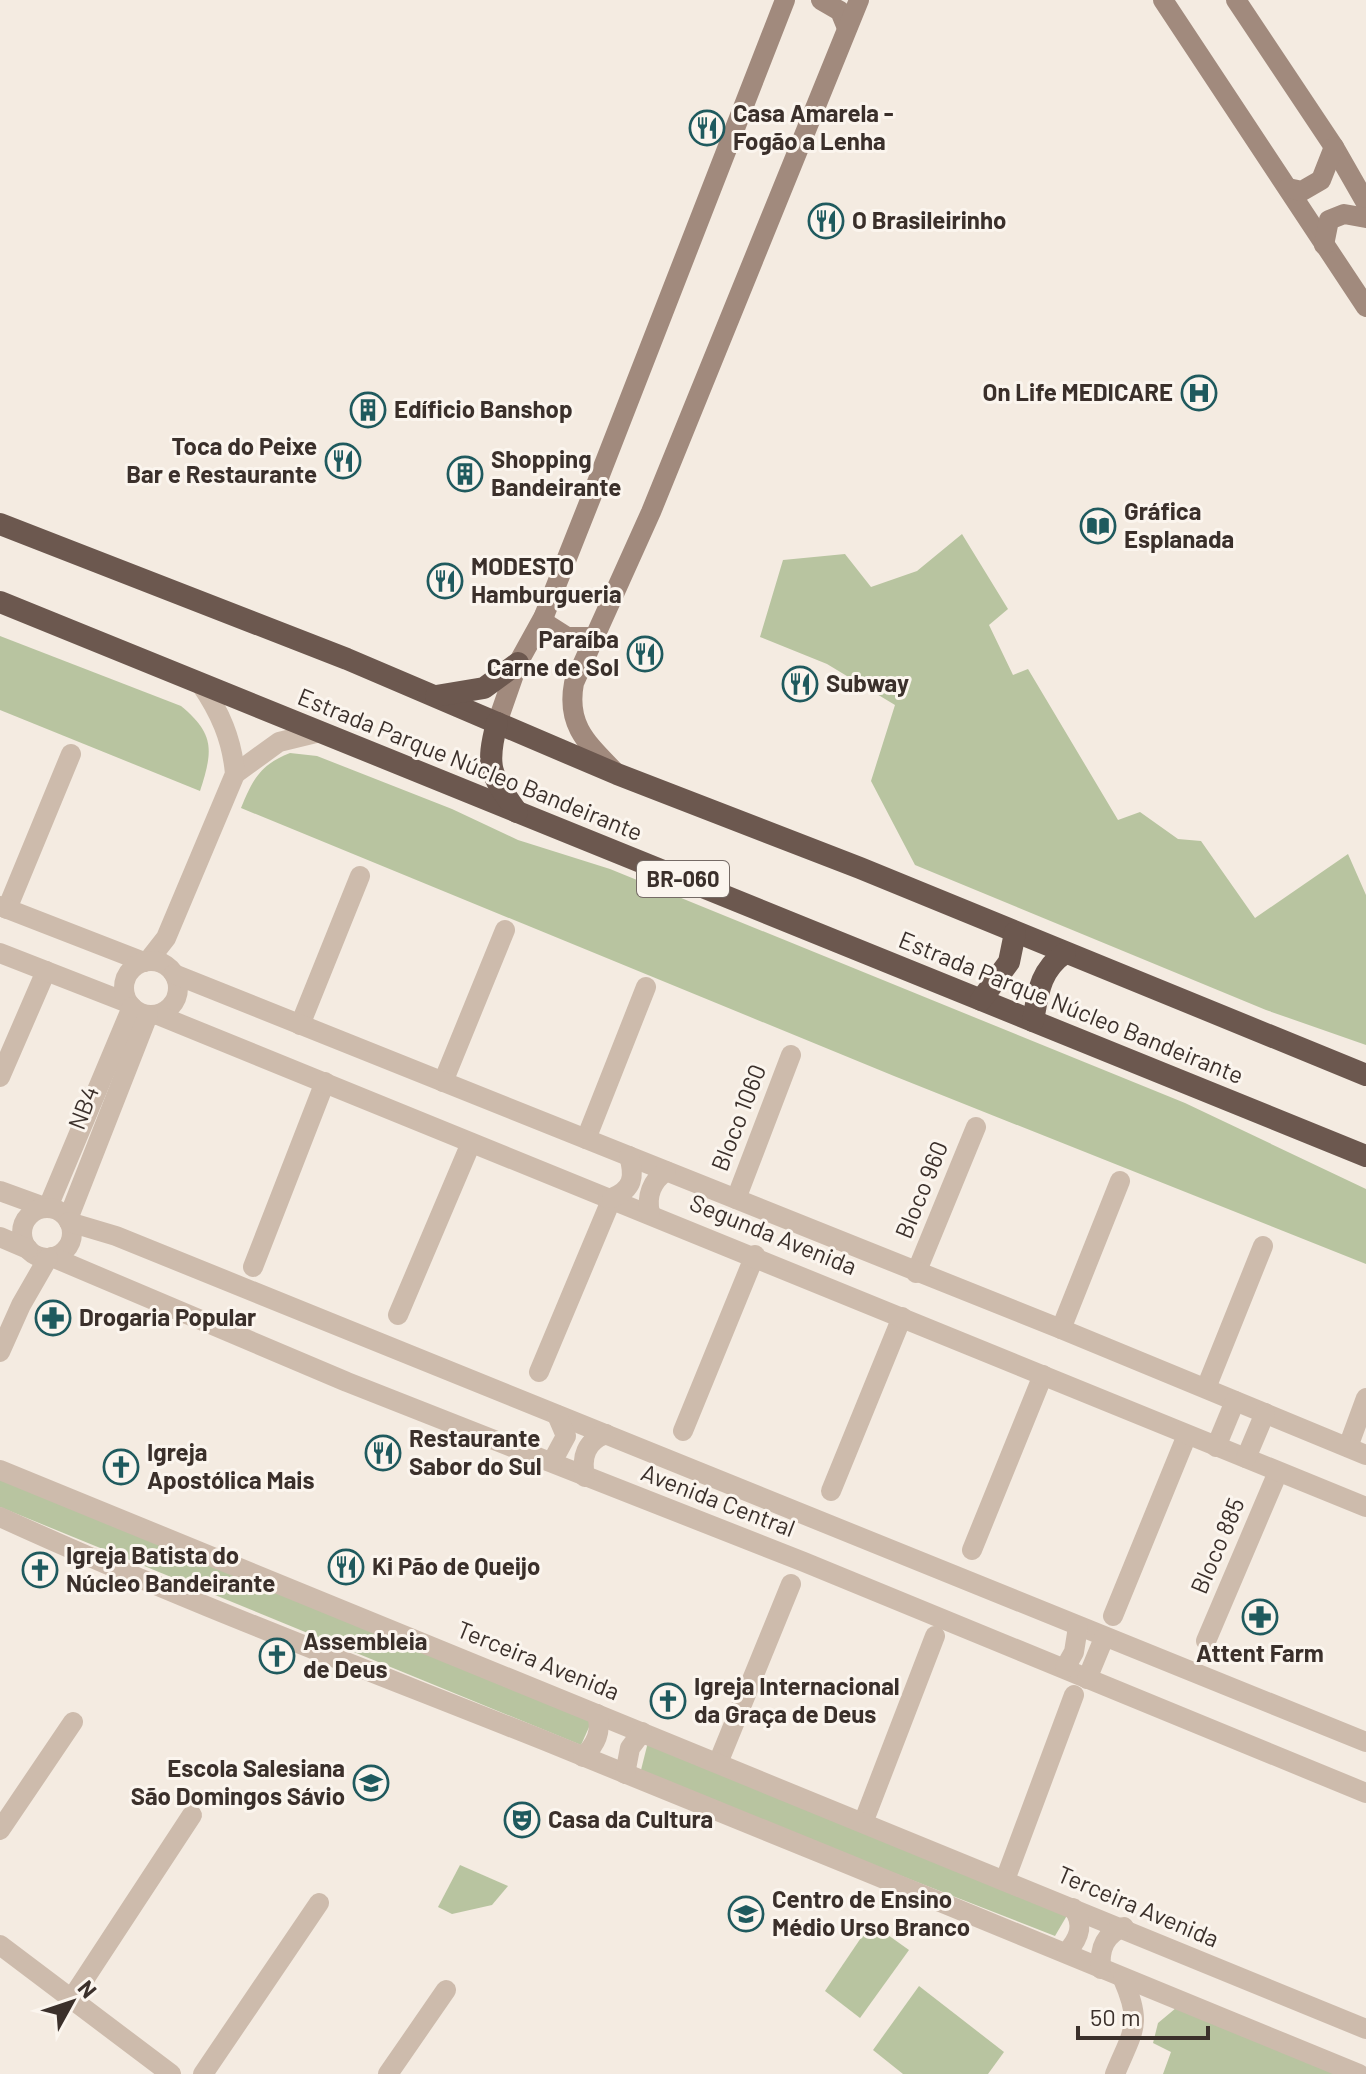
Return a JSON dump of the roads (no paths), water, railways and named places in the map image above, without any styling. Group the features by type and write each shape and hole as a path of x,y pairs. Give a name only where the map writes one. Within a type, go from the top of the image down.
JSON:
{"highway":[{"name":"Estrada Parque Núcleo Bandeirante","path":"0,524 347,659 617,774 1366,1075"},
{"name":"Estrada Parque Núcleo Bandeirante","path":"0,602 1366,1156"},
{"path":"431,696 484,688 518,663"},
{"path":"497,723 489,765 517,812"},
{"path":"981,1000 1009,962 1015,933"},
{"path":"1033,1021 1039,984 1046,971 1065,953"}],"main road":[{"path":"497,723 518,663 544,616 785,0"},
{"path":"821,0 840,11 847,28"},
{"path":"617,774 582,738 574,724 570,701 574,683 651,512 859,0"},
{"path":"1163,0 1366,307"},
{"path":"1236,0 1334,147 1366,203"},
{"path":"1288,188 1302,191 1321,180 1334,147"},
{"path":"1324,245 1329,220 1344,214 1366,218"},
{"path":"544,616 545,623 567,637 596,637"}],"street":[{"path":"166,938 177,993 167,1010 141,1010 125,978 146,962 166,938 235,774 233,745 215,706 200,683"},
{"path":"235,774 279,742 320,732"},
{"path":"71,754 4,908 172,972"},
{"path":"300,1025 360,876"},
{"path":"443,1082 505,930"},
{"name":"Segunda Avenida","path":"0,953 755,1255 1366,1507"},
{"path":"0,1077 46,971"},
{"name":"Segunda Avenida","path":"172,972 1357,1451"},
{"path":"586,1139 646,987"},
{"name":"NB4","path":"46,1207 141,1010"},
{"name":"NB4","path":"69,1220 141,1010"},
{"name":"Bloco 1060","path":"736,1199 791,1055"},
{"path":"253,1267 325,1082"},
{"name":"Bloco 960","path":"916,1273 976,1127"},
{"path":"398,1315 471,1143"},
{"path":"539,1372 612,1198 627,1190 632,1182 634,1172 629,1156"},
{"path":"650,1213 649,1197 657,1178 666,1171"},
{"path":"1061,1329 1120,1181"},
{"path":"0,1191 46,1207 69,1220 71,1241 62,1253 40,1253"},
{"path":"40,1253 23,1227 31,1214 46,1207"},
{"name":"Avenida Central","path":"69,1220 1366,1742"},
{"name":"Avenida Central","path":"0,1237 347,1382 1065,1668 1366,1793"},
{"path":"1206,1388 1263,1246"},
{"path":"0,1352 40,1253"},
{"path":"683,1431 755,1255"},
{"path":"831,1491 902,1317"},
{"path":"972,1550 1043,1375"},
{"path":"1357,1451 1366,1398"},
{"path":"1216,1447 1235,1401"},
{"path":"1246,1458 1265,1413"},
{"path":"552,1462 566,1436 557,1415"},
{"path":"585,1477 582,1462 586,1452 596,1437 606,1434"},
{"path":"1113,1616 1187,1435"},
{"name":"Terceira Avenida","path":"0,1470 1124,1927 1266,1991 1366,2029"},
{"name":"Bloco 885","path":"1206,1641 1278,1472"},
{"path":"0,1517 1066,1953 1168,1999 1359,2074"},
{"path":"718,1763 791,1584"},
{"path":"1065,1668 1074,1652 1078,1627"},
{"path":"863,1823 935,1636"},
{"path":"1087,1679 1104,1638"},
{"path":"1005,1880 1074,1695"},
{"path":"583,1757 597,1738 600,1725 597,1714"},
{"path":"0,1830 73,1722"},
{"path":"625,1774 630,1748 642,1732"},
{"path":"72,1998 192,1815"},
{"path":"203,2074 319,1903"},
{"path":"1066,1953 1074,1945 1080,1927 1073,1908"},
{"path":"1101,1969 1103,1946 1113,1931 1124,1927"},
{"path":"0,1945 171,2074"},
{"path":"1123,1979 1136,2010 1133,2031"},
{"path":"388,2074 446,1990"},
{"path":"1115,2074 1133,2031 1144,2015 1168,1999"}],"place":[{"name":"Casa Amarela - Fogão a Lenha","path":"707,128"},
{"name":"O Brasileirinho","path":"826,221"},
{"name":"On Life MEDICARE","path":"1199,393"},
{"name":"Edíficio Banshop","path":"368,410"},
{"name":"Toca do Peixe Bar e Restaurante","path":"343,461"},
{"name":"Shopping Bandeirante","path":"465,474"},
{"name":"Gráfica Esplanada","path":"1098,526"},
{"name":"MODESTO Hamburgueria","path":"445,581"},
{"name":"Paraíba Carne de Sol","path":"645,654"},
{"name":"Subway","path":"800,684"},
{"name":"Drogaria Popular","path":"53,1318"},
{"name":"Restaurante Sabor do Sul","path":"383,1453"},
{"name":"Igreja Apostólica Mais","path":"121,1467"},
{"name":"Ki Pão de Queijo","path":"346,1567"},
{"name":"Igreja Batista do Núcleo Bandeirante","path":"40,1570"},
{"name":"Attent Farm","path":"1260,1617"},
{"name":"Assembleia de Deus","path":"277,1656"},
{"name":"Igreja Internacional da Graça de Deus","path":"668,1701"},
{"name":"Escola Salesiana São Domingos Sávio","path":"371,1783"},
{"name":"Casa da Cultura","path":"522,1820"},
{"name":"Centro de Ensino Médio Urso Branco","path":"746,1914"}]}
